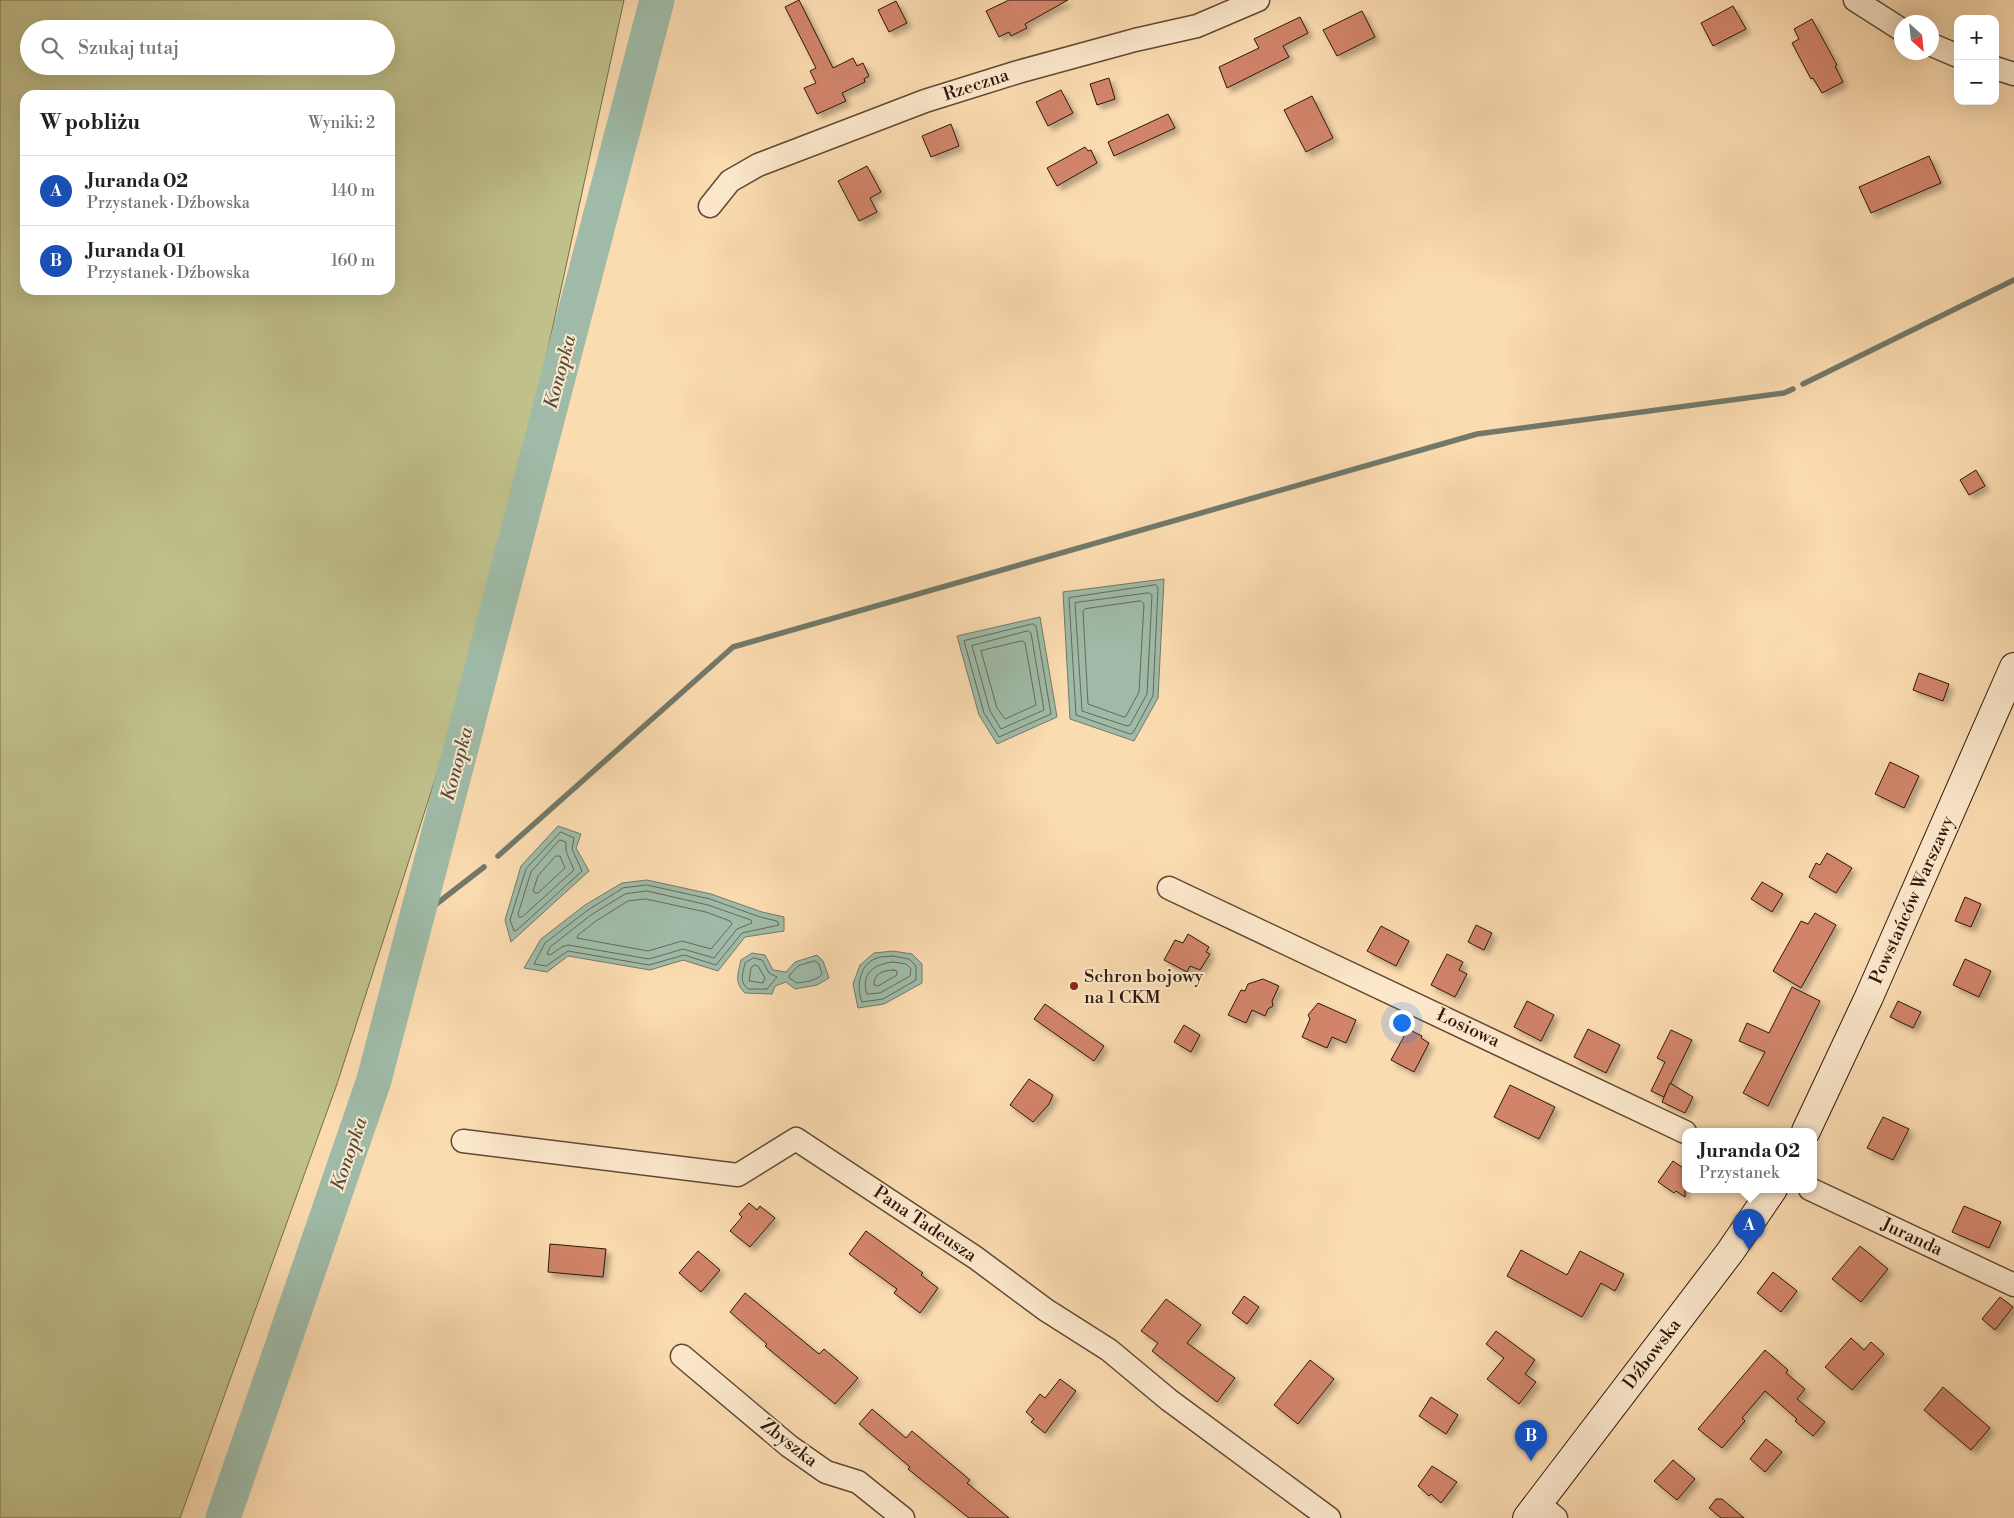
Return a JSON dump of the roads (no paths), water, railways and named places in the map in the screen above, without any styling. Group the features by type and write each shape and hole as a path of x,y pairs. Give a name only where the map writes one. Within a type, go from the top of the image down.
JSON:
{"main road":[{"name":"Powstańców Warszawy","path":"1807,1128 1873,988 2014,667"},
{"name":"Dźbowska","path":"1540,1513 1771,1193"}],"street":[{"name":"Rzeczna","path":"710,206 730,181 758,165 925,102 1018,72 1135,40 1197,26 1258,0"},
{"path":"1855,0 1894,25"},
{"path":"1939,48 1954,54"},
{"path":"1999,69 2014,74"},
{"name":"Łosiowa","path":"1169,888 1682,1131"},
{"name":"Pana Tadeusza","path":"463,1142 738,1175 796,1139 976,1258 1046,1310 1109,1350 1169,1400 1328,1518"},
{"name":"Juranda","path":"1817,1192 2014,1285"},
{"name":"Zbyszka","path":"682,1356 789,1446 826,1472 858,1482 903,1518"}],"water":[{"path":"1164,579 1158,698 1134,741 1070,719 1063,592"},
{"path":"1040,617 1057,717 997,744 979,715 957,636"},
{"path":"558,826 581,834 576,848 589,871 511,942 505,920 521,866"},
{"path":"647,880 711,894 762,912 784,917 784,931 745,937 718,971 683,960 650,970 568,956 547,972 524,968 541,939 585,905 622,883"},
{"path":"893,951 912,954 922,964 922,983 884,1004 858,1008 853,984 860,965 874,953"},
{"path":"752,953 765,955 773,970 786,972 795,962 817,955 823,961 829,978 817,985 795,989 786,982 775,986 772,994 745,993 739,986 738,974 741,960"}],"waterway":[{"name":"Konopka","path":"223,1518 374,1080 657,0"},
{"path":"1803,384 2014,280"},
{"path":"498,856 733,647 1477,434 1784,393 1793,389"},
{"path":"417,919 484,867"}],"place":[{"name":"Schron bojowy na 1 CKM","path":"1074,986"},
{"name":"Juranda 02","path":"1749,1250"},
{"name":"Juranda 01","path":"1531,1461"}]}
